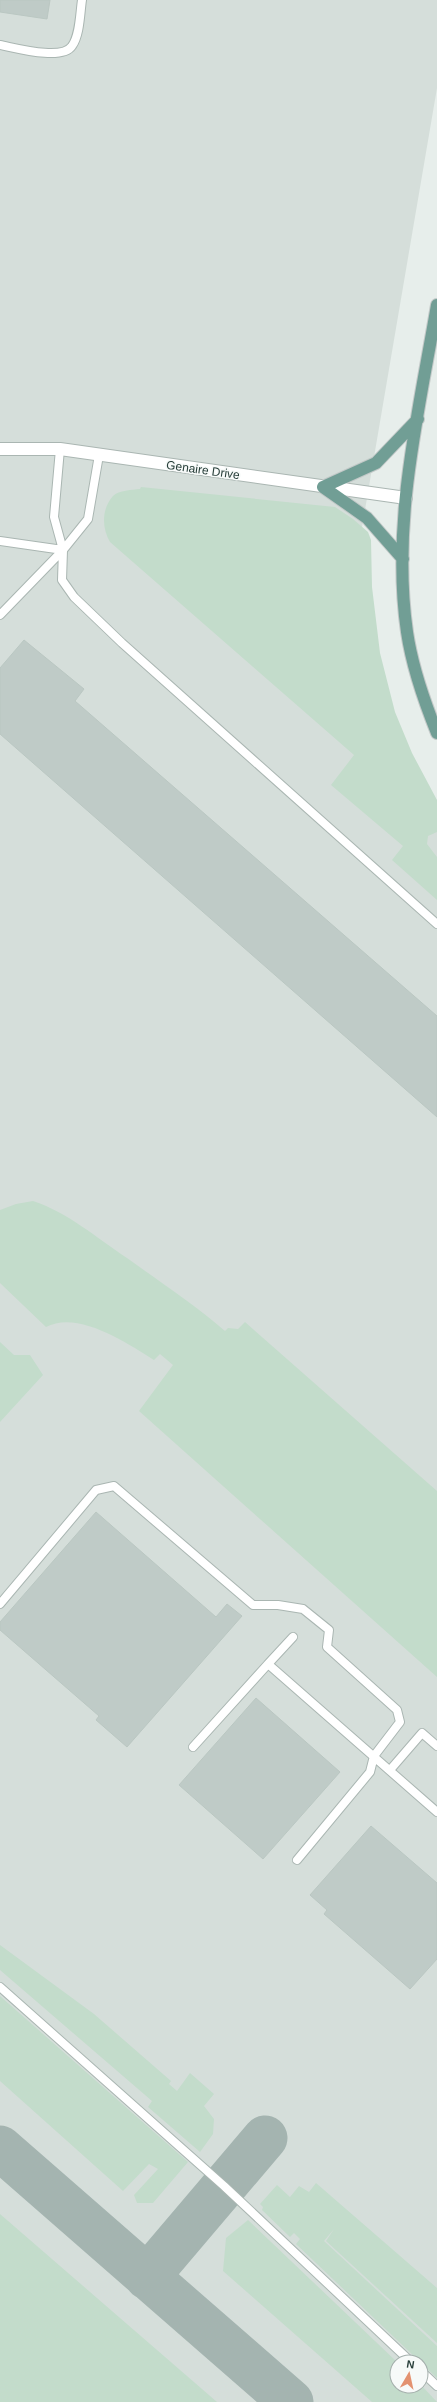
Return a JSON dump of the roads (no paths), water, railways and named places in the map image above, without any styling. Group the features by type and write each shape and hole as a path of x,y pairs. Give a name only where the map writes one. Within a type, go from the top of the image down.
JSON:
{"main road":[{"path":"437,305 406,498 402,559 407,632 415,668 437,733"},
{"path":"323,487 376,463 418,419"},
{"path":"323,487 367,518 402,559"}],"street":[{"name":"Genaire Drive","path":"0,449 60,449 406,498"}],"lane":[{"path":"0,45 55,54 66,51 73,46 82,0"},
{"path":"60,449 54,517 63,550 62,580 74,597 122,643 437,924"},
{"path":"0,615 63,550 88,519 99,455"},
{"path":"0,541 63,550"},
{"path":"0,1604 96,1490 114,1486 253,1605 278,1604 303,1609 329,1630 327,1647 397,1710 400,1722 374,1756 370,1772 297,1860"},
{"path":"193,1747 292,1637"},
{"path":"268,1664 437,1812"},
{"path":"390,1770 422,1733 437,1746"},
{"path":"0,1986 224,2186 402,2354"},
{"path":"429,2378 437,2386"}]}
